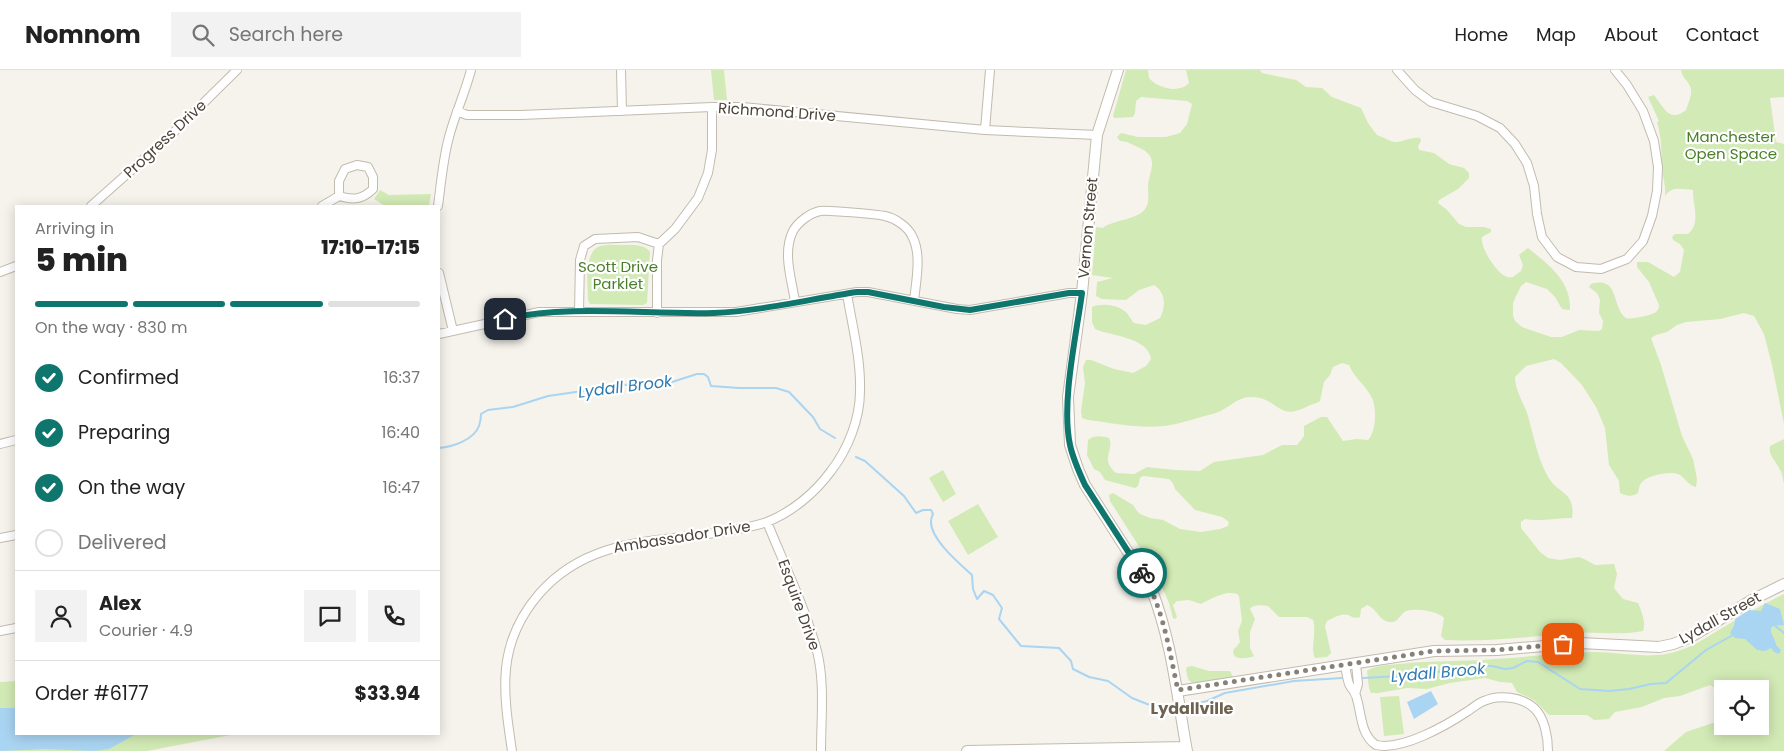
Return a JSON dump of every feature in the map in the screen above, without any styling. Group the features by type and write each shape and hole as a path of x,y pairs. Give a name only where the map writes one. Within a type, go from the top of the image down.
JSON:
{"street":[{"name":"Progress Drive","path":"91,205 173,133 237,70"},
{"path":"438,205 445,154 457,111 466,92 471,70"},
{"path":"622,70 622,111"},
{"path":"985,130 990,70"},
{"name":"Vernon Street","path":"1118,70 1097,135 1082,293 1068,397 1070,445 1085,485 1151,588 1159,607 1178,690 1186,749"},
{"path":"1397,70 1415,90 1431,102 1477,116 1500,128 1515,144 1527,164 1534,186 1542,237 1557,257 1576,267 1601,269 1627,258 1643,241 1652,216 1657,191 1658,167 1654,140 1643,112 1627,85 1615,70"},
{"path":"657,313 657,260 659,244 675,228 698,198 708,173 712,150 712,107"},
{"name":"Richmond Drive","path":"457,111 467,116 712,107 785,111 985,130 1097,135"},
{"path":"324,205 338,196 354,200 366,197 373,189 373,177 368,168 356,164 345,169 339,181 338,196"},
{"path":"796,302 789,264 788,245 794,229 804,218 821,211 886,216 901,224 912,235 917,252 914,301"},
{"path":"579,312 580,260 584,246 595,239 638,238 659,244"},
{"path":"0,272 15,266"},
{"path":"440,277 453,331"},
{"path":"440,334 539,312 736,312 868,292 970,310 1069,293 1082,293"},
{"name":"Ambassador Drive","path":"512,751 505,707 504,680 507,657 518,624 530,604 551,580 571,565 605,550 634,543 737,530 766,522 782,515 797,504 822,483 838,462 850,438 858,412 860,392 859,364 847,294"},
{"path":"0,444 15,440"},
{"name":"Esquire Drive","path":"766,522 798,597 817,652 821,690 822,751"},
{"path":"0,538 15,535"},
{"name":"Lydall Street","path":"1178,690 1434,651 1497,650 1580,643 1659,647 1689,638 1752,600 1784,584"},
{"path":"0,630 15,628"},
{"path":"1355,694 1358,684 1356,664"},
{"path":"1345,665 1348,680 1355,694 1363,728 1374,744 1380,747 1395,749 1411,746 1484,700 1505,697 1520,700 1534,708 1542,719 1548,741 1548,751"},
{"path":"967,751 1186,749"}],"green space":[{"path":"711,70 724,70 727,100 714,100"},
{"name":"Manchester Open Space","path":"1126,70 1148,70 1149,78 1157,85 1174,89 1189,83 1186,70 1260,70 1262,73 1296,80 1306,87 1322,88 1332,97 1361,108 1368,123 1377,135 1394,142 1420,138 1419,150 1434,153 1449,164 1464,168 1469,173 1469,178 1458,189 1439,200 1438,203 1459,224 1466,227 1491,229 1491,232 1482,237 1483,247 1489,259 1501,274 1506,277 1513,277 1521,271 1523,265 1519,255 1528,248 1557,274 1567,290 1569,310 1562,309 1555,297 1547,289 1526,282 1521,286 1513,303 1513,316 1515,321 1522,327 1551,337 1562,337 1579,330 1599,331 1602,329 1603,321 1599,313 1600,300 1597,293 1589,287 1591,284 1600,282 1607,284 1614,294 1621,313 1626,318 1636,318 1654,313 1659,308 1649,282 1637,267 1637,262 1648,262 1674,277 1680,272 1684,250 1672,237 1675,234 1688,234 1692,230 1695,220 1693,190 1674,189 1665,196 1661,139 1657,122 1659,121 1648,97 1654,95 1667,112 1675,115 1686,110 1691,94 1690,86 1681,70 1784,70 1784,97 1770,98 1776,142 1784,144 1784,424 1764,334 1754,316 1744,313 1720,319 1686,322 1651,338 1682,436 1693,459 1697,479 1696,487 1689,484 1680,475 1666,473 1645,479 1639,487 1638,493 1634,495 1629,496 1620,493 1619,481 1609,465 1605,428 1596,407 1582,385 1561,363 1554,359 1526,366 1515,377 1516,387 1528,416 1544,469 1551,481 1568,497 1572,509 1572,518 1525,519 1521,522 1521,528 1540,552 1548,558 1560,560 1579,557 1595,565 1614,564 1617,574 1614,588 1623,599 1638,603 1644,621 1643,631 1625,633 1570,633 1492,640 1445,640 1441,636 1444,618 1437,614 1410,610 1404,612 1395,621 1391,622 1381,618 1374,609 1367,605 1361,609 1360,617 1355,618 1343,615 1327,621 1325,626 1331,653 1327,657 1315,658 1313,650 1313,620 1307,617 1279,617 1268,606 1258,605 1250,609 1255,619 1250,632 1250,648 1254,656 1240,658 1234,656 1233,653 1240,642 1238,631 1242,621 1239,596 1237,594 1223,594 1201,604 1189,600 1177,601 1173,605 1177,617 1173,618 1161,585 1147,559 1110,501 1109,495 1113,493 1133,505 1140,514 1163,520 1180,529 1201,532 1220,529 1228,526 1229,522 1222,517 1195,510 1175,489 1169,479 1143,476 1135,488 1105,480 1100,472 1094,469 1087,455 1088,440 1098,436 1109,438 1108,459 1111,468 1116,473 1134,474 1147,467 1200,471 1214,462 1263,455 1282,445 1297,445 1304,436 1304,426 1321,417 1327,417 1343,441 1368,440 1373,431 1375,408 1369,393 1349,365 1342,363 1333,367 1330,375 1324,382 1320,401 1296,411 1289,412 1266,400 1250,397 1241,399 1216,413 1164,426 1135,426 1082,418 1081,411 1085,383 1083,367 1086,360 1133,373 1146,366 1151,359 1143,346 1136,342 1095,329 1092,322 1092,307 1108,305 1116,307 1123,310 1134,323 1146,325 1160,318 1164,305 1161,292 1154,285 1139,290 1126,300 1102,299 1096,296 1097,282 1113,278 1092,275 1096,227 1103,228 1141,213 1147,207 1148,201 1148,186 1152,168 1151,159 1145,151 1127,142 1120,141 1117,137 1121,133 1138,137 1166,137 1180,133 1187,124 1192,104 1187,101 1141,97 1136,101 1133,117 1114,118"},
{"path":"380,190 389,195 431,194 429,205 383,205 374,199"},
{"name":"Scott Drive Parklet","path":"610,245 637,245 650,252 647,303 643,305 590,304 588,300 587,278 589,262 595,249 600,246"},
{"path":"1784,439 1784,484 1781,471 1771,455 1770,446"},
{"path":"943,470 956,494 943,502 929,478"},
{"path":"978,504 998,537 968,555 948,521"},
{"path":"1784,594 1784,751 1664,751 1686,732 1714,723 1714,735 1769,735 1769,680 1714,680 1714,687 1710,685 1680,696 1664,698 1642,707 1615,712 1609,719 1594,720 1587,715 1549,715 1534,700 1517,692 1512,683 1485,678 1450,683 1427,689 1407,688 1371,693 1369,688 1367,671 1387,665 1603,652 1648,655 1673,653 1699,642"},
{"path":"1192,666 1209,671 1230,671 1233,677 1193,684 1188,679 1186,670 1187,667"},
{"path":"15,681 15,735 231,735 147,751 0,751 0,682"},
{"path":"1399,696 1404,734 1384,736 1380,697"}],"water":[{"path":"1765,603 1780,609 1784,625 1771,628 1776,645 1781,650 1779,654 1771,648 1765,651 1757,650 1745,639 1735,638 1730,633 1735,619 1749,610 1761,611"},
{"path":"1431,691 1438,704 1414,719 1407,702"},
{"path":"0,708 15,708 15,735 134,735 109,749 94,751 46,749 0,751"}],"waterway":[{"name":"Lydall Brook","path":"440,448 468,439 479,426 481,414 488,410 513,407 548,396 652,381 672,382 697,374 704,374 708,377 711,386 776,388 789,392 813,417 820,429 835,438"},
{"name":"Lydall Brook","path":"856,457 865,461 904,496 916,513 923,510 931,510 933,514 931,520 932,528 935,535 953,558 972,575 973,589 977,599 984,591 993,595 1002,608 999,619 1021,646 1059,648 1071,661 1073,669 1089,677 1108,681 1132,698 1147,704 1176,707"},
{"path":"1774,625 1784,633"},
{"name":"Lydall Brook","path":"1363,678 1418,675 1474,666 1492,666 1505,669 1513,668 1527,661 1538,662 1580,689 1609,691 1629,689 1666,683 1706,650 1733,635"},
{"name":"Lydall Brook","path":"1183,706 1207,701 1225,693 1294,681 1342,678"}],"way so far":[{"path":"1142,573 1159,607 1178,690 1356,664 1416,653 1497,650 1563,644"}],"district":[{"name":"Lydallville","path":"1192,708"}],"route":[{"path":"505,319 539,312 736,312 857,292 868,292 944,307 970,310 1069,293 1082,293 1068,397 1070,445 1078,469 1094,502 1142,573"}]}
